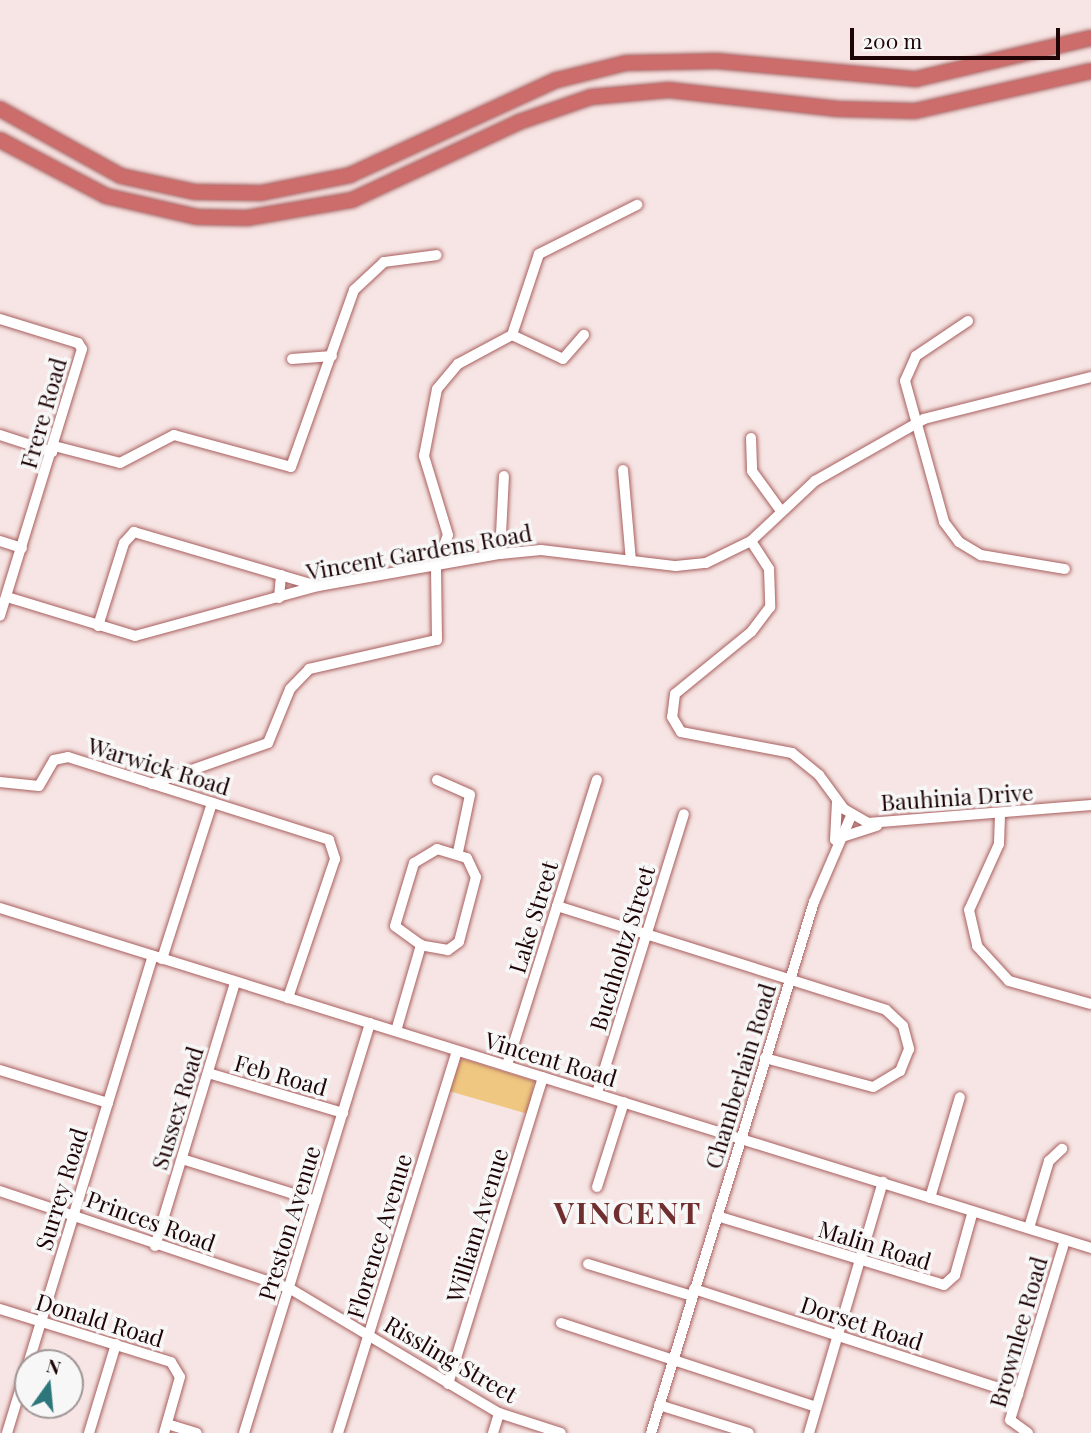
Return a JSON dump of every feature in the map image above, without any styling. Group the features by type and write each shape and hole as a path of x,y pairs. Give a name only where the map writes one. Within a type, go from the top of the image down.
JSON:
{"highway":[{"path":"0,109 121,176 219,194 318,186 377,164 557,80 626,63 717,61 916,79 1091,38"},
{"path":"0,140 106,196 197,217 247,218 352,200 519,122 591,97 669,90 838,109 915,111 1091,71"},
{"path":"0,100 121,176"}],"street":[{"path":"152,784 268,743 290,688 309,669 431,644 440,626 436,566 448,535 424,456 433,401 449,372 512,335 539,254 637,205"},
{"path":"0,435 120,463 174,435 287,468 299,455 350,298 372,269 398,256 437,255"},
{"name":"Frere Road","path":"0,319 78,343 82,349 0,616"},
{"path":"968,321 911,363 905,388 934,495 959,542 998,560 1065,569"},
{"path":"512,335 563,359 584,335"},
{"path":"292,359 332,356"},
{"name":"Vincent Gardens Road","path":"7,597 98,626 145,635 318,586 500,554 555,551 631,561 694,565 751,541 815,481 914,424 1091,377"},
{"path":"751,438 752,471 781,511"},
{"path":"622,470 631,561"},
{"path":"500,554 504,476"},
{"path":"98,626 124,543 134,532 318,586"},
{"path":"0,541 22,548"},
{"name":"Bauhinia Drive","path":"751,541 769,569 770,607 751,632 680,688 672,717 687,735 792,753 812,767 851,816 884,823 1091,805"},
{"path":"279,598 281,575"},
{"name":"Warwick Road","path":"0,782 39,786 63,757 320,836 333,844 335,859 288,998"},
{"path":"182,793 187,773"},
{"path":"437,780 470,795 458,852 476,877 458,942 448,950 421,945 395,926 411,871 428,852 458,852"},
{"name":"Lake Street","path":"507,1065 597,780"},
{"path":"836,800 837,841 884,823"},
{"name":"Surrey Road","path":"7,1433 108,1103 212,803"},
{"name":"Buchholtz Street","path":"597,1093 684,814"},
{"path":"1000,815 999,844 969,911 977,946 1009,981 1091,1003"},
{"name":"Chamberlain Road","path":"650,1433 790,979 837,841 851,816"},
{"path":"557,906 790,979 896,1016 908,1037 906,1060 891,1080 873,1087 765,1058"},
{"name":"Vincent Road","path":"0,908 1091,1248"},
{"path":"396,1031 421,945"},
{"name":"Sussex Road","path":"155,1246 235,982"},
{"name":"Preston Avenue","path":"244,1433 370,1023"},
{"name":"Florence Avenue","path":"338,1433 457,1051"},
{"path":"0,1070 108,1103"},
{"name":"Feb Road","path":"208,1073 343,1113"},
{"name":"William Avenue","path":"448,1384 543,1077"},
{"path":"930,1198 960,1097"},
{"path":"597,1187 624,1102"},
{"path":"1028,1228 1049,1161 1062,1149"},
{"path":"182,1159 316,1201"},
{"path":"809,1433 883,1182"},
{"name":"Princes Road","path":"0,1191 74,1213 155,1246 289,1288"},
{"name":"Malin Road","path":"717,1216 861,1261 948,1284 973,1211"},
{"name":"Brownlee Road","path":"1024,1432 1010,1420 1065,1240"},
{"name":"Dorset Road","path":"588,1264 839,1336 1018,1394"},
{"name":"Rissling Street","path":"289,1288 499,1413 561,1433"},
{"name":"Donald Road","path":"0,1309 171,1363 180,1377 166,1428"},
{"path":"561,1323 816,1407"},
{"path":"89,1433 116,1344"},
{"path":"659,1405 748,1433"},
{"path":"493,1433 499,1413"},
{"path":"166,1428 197,1433"}],"shaded area":[{"path":"461,1058 534,1081 528,1114 449,1091"}],"district":[{"name":"VINCENT","path":"628,1212"}]}
